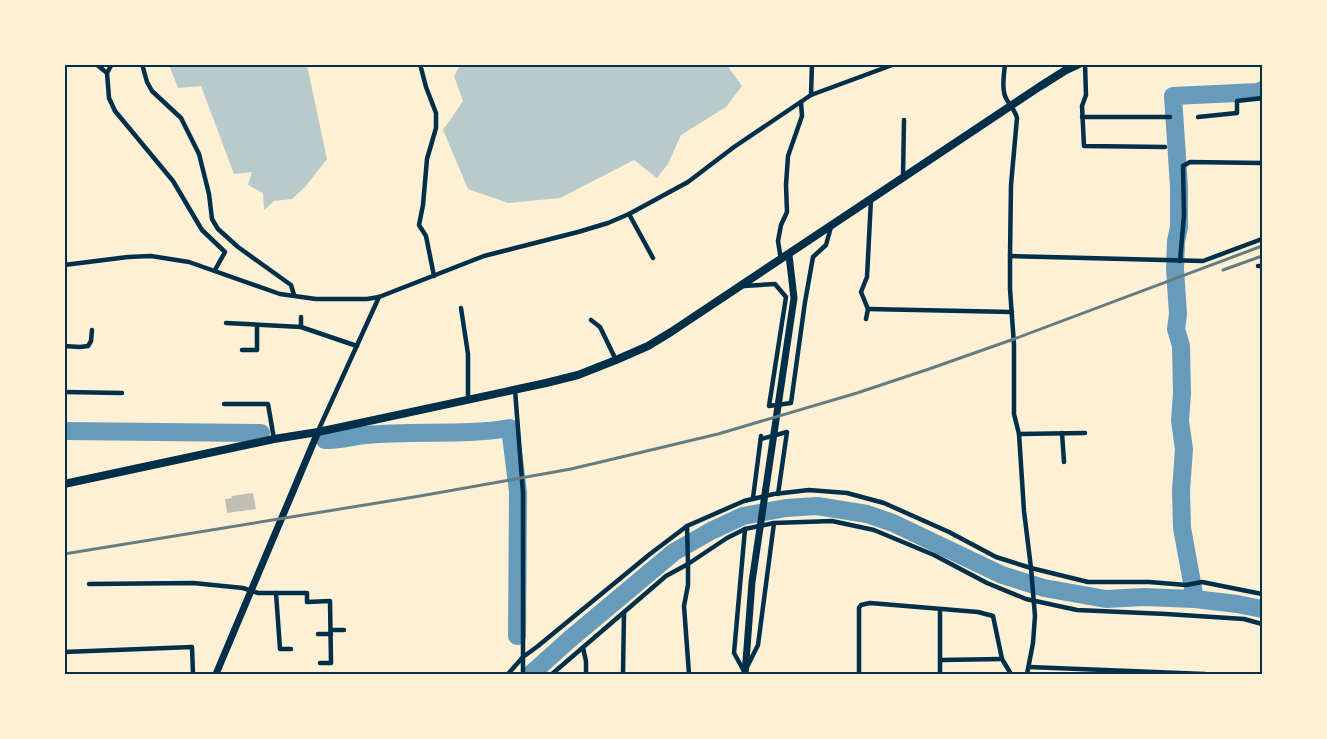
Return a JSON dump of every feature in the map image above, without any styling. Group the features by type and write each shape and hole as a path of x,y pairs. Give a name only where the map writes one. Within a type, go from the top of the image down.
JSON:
{"main road":[{"path":"64,484 516,390 578,375 616,360 664,337 1012,105 1079,64"},
{"path":"745,674 752,582 794,298 789,255"},
{"path":"216,675 318,432"}],"street":[{"path":"96,64 107,73"},
{"path":"112,64 107,73 109,98 115,111 173,181 202,230 225,252 215,270"},
{"path":"142,64 152,91 181,118 200,154 212,219 218,229 238,247 291,285 294,295"},
{"path":"420,64 436,113 436,128 427,159 419,225 426,236 434,276"},
{"path":"811,95 812,64"},
{"path":"64,265 151,256 189,262 280,294 315,299 379,297 484,256 578,232 609,223 629,214 688,182 734,147 811,95 894,64"},
{"path":"1005,64 1004,93 1017,118 1011,185 1010,256 1014,414 1018,434 1035,616 1027,675"},
{"path":"1085,64 1086,95 1082,106 1084,146 1165,147"},
{"path":"1198,117 1237,113 1237,101 1263,98"},
{"path":"780,260 778,241 781,225 787,212 788,156 802,116 801,102"},
{"path":"1083,117 1170,117"},
{"path":"903,178 904,120"},
{"path":"1180,261 1184,215 1183,166 1190,162 1263,163"},
{"path":"866,319 868,309 861,292 867,278 871,199"},
{"path":"629,214 653,258"},
{"path":"742,286 775,285 786,297 770,406 791,404 813,257 826,245 831,227"},
{"path":"1010,256 1203,261 1263,239"},
{"path":"318,432 379,297"},
{"path":"461,308 468,354 468,400"},
{"path":"868,309 1012,312"},
{"path":"301,317 301,327"},
{"path":"591,320 600,327 616,360"},
{"path":"226,323 301,327 357,346"},
{"path":"242,350 257,350 257,325"},
{"path":"64,346 88,346 92,330"},
{"path":"516,390 523,493 523,675"},
{"path":"64,392 122,393"},
{"path":"224,404 268,404 274,439"},
{"path":"753,498 761,437 787,432 777,494"},
{"path":"1062,433 1064,462"},
{"path":"1018,434 1085,433"},
{"path":"507,675 538,646 650,554 687,527 753,498 809,490 847,493 875,501 949,532 996,557 1032,570 1088,582 1149,582 1186,585 1202,582 1263,594"},
{"path":"552,675 666,576 745,529 774,523 832,521 874,530 934,555 987,583 1026,599 1077,610 1244,619 1263,624"},
{"path":"745,674 758,645 774,523"},
{"path":"687,527 688,585 684,606 689,675"},
{"path":"745,529 734,653 745,674"},
{"path":"88,584 193,583 243,588 258,593 307,593 307,602 330,601 332,663 320,663"},
{"path":"276,593 280,649 291,649"},
{"path":"859,675 859,608 861,604 870,603 978,612 993,616 1002,659 1011,675"},
{"path":"940,610 940,675"},
{"path":"623,675 624,613"},
{"path":"318,634 344,630"},
{"path":"64,652 192,646 193,675"},
{"path":"583,648 586,675"},
{"path":"940,660 1002,659"},
{"path":"1029,667 1205,675"}],"shaded area":[{"path":"461,64 731,65 729,68 742,86 726,107 681,135 668,164 657,178 634,160 560,198 508,203 468,189 443,130 463,101 454,76"},
{"path":"169,65 307,65 327,159 305,187 292,199 274,201 264,210 263,193 248,185 252,172 234,174 201,86 178,88"}],"building":[{"path":"253,493 256,509 227,513 225,499"}],"waterway":[{"path":"1195,599 1182,528 1181,490 1184,449 1180,421 1181,346 1176,329 1178,314 1175,269 1179,227 1179,187 1173,96 1262,90"},
{"path":"325,440 384,434 474,432 510,428 518,492 517,636"},
{"path":"64,431 261,433"},
{"path":"531,674 674,552 743,516 786,508 817,506 867,514 893,523 1002,575 1044,588 1106,599 1144,597 1195,599 1262,609"}],"railway":[{"path":"64,554 571,469 718,434 929,369 1262,246"},
{"path":"1223,270 1262,256"}]}
